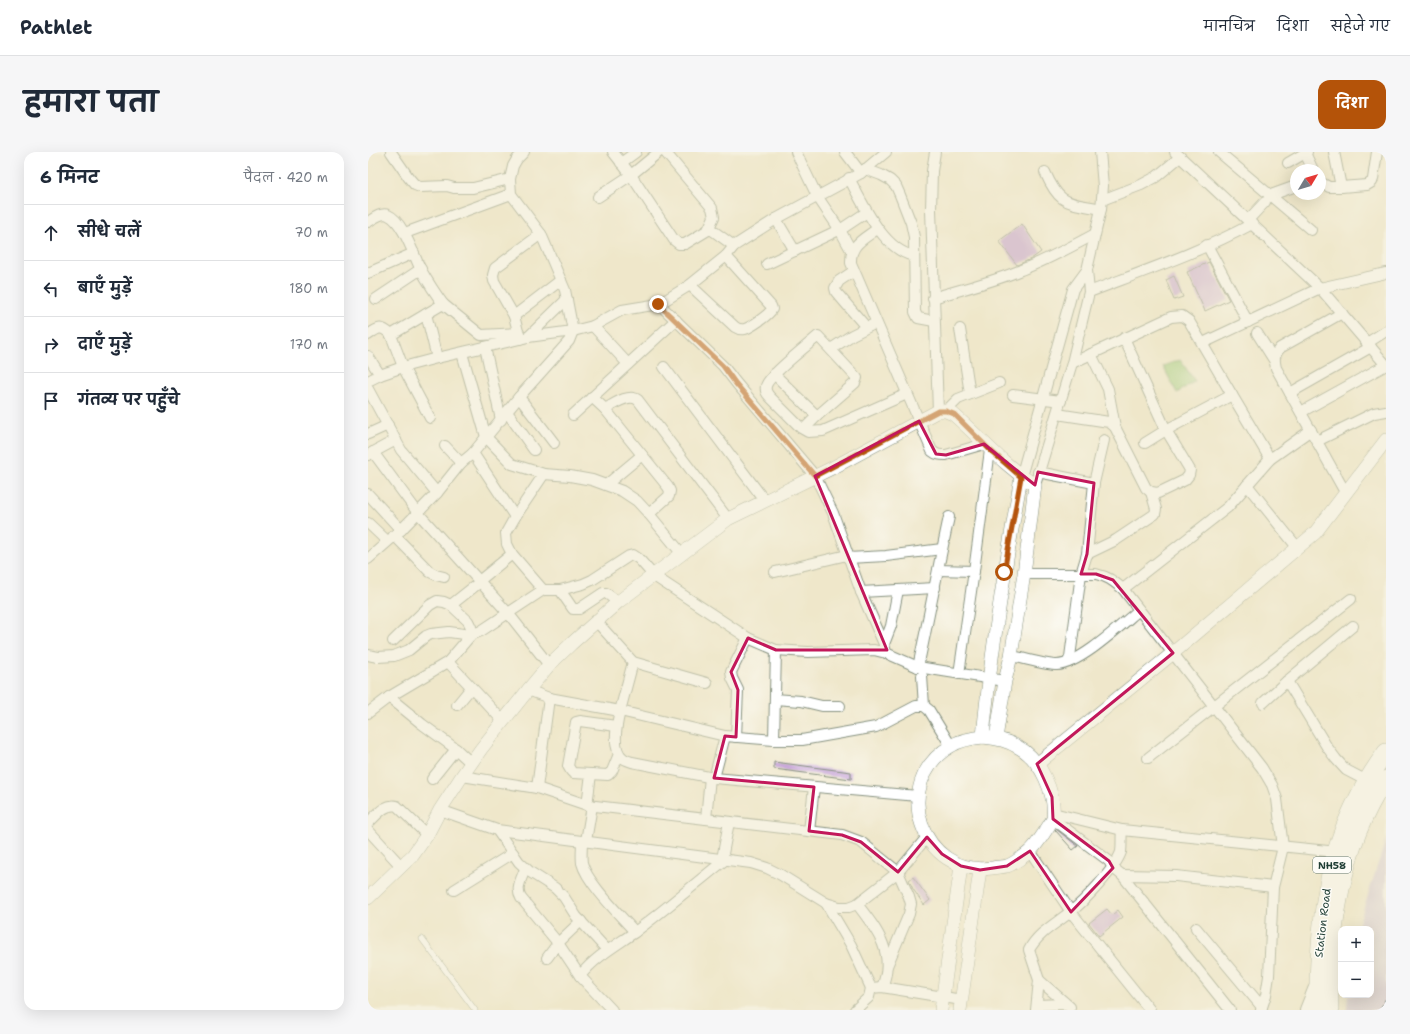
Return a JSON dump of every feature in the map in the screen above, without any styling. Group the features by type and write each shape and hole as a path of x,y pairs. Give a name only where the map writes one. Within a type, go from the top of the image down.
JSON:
{"highway":[{"name":"Station Road","path":"1330,1010 1323,990 1328,924 1325,896 1339,838 1353,806 1386,752"},
{"path":"1328,924 1346,840 1356,812 1370,785 1386,762"},
{"path":"1331,906 1358,822 1366,803 1386,771"},
{"name":"Station Road","path":"1328,924 1337,908 1344,874 1354,844 1370,807 1386,779"},
{"name":"NH58","path":"1318,1010 1323,990"}],"main road":[{"name":"Station Road","path":"1308,1010 1323,990"}],"street":[{"path":"391,152 409,178 415,185 420,187 447,186 454,188 473,188 510,179"},
{"path":"368,559 394,536 437,493 461,463 473,452 569,341 573,331 568,299 541,234 511,194 510,179 513,166 524,152"},
{"path":"612,152 631,175 674,240 679,244 685,244 708,230 714,217 712,208 665,152"},
{"path":"621,163 636,152"},
{"path":"598,197 631,175 659,152"},
{"path":"797,152 817,196 840,230 852,252"},
{"path":"845,152 863,171 881,175 890,180 900,195 911,223 914,238 915,312 918,318 934,320"},
{"path":"368,222 382,214 387,214 392,218 405,233 421,269 442,304 481,335 522,336 573,331 593,326 622,310 658,304 690,285 726,256 734,246 776,219 863,171 886,152"},
{"path":"935,152 932,171 930,210 934,320 942,411"},
{"path":"989,737 1011,656 1024,574 1035,485 1072,363 1089,292 1087,270 1096,234 1103,186 1100,152"},
{"path":"1219,152 1268,198 1311,230"},
{"path":"1334,152 1341,187"},
{"path":"1326,185 1329,187 1341,187 1367,185 1372,182 1377,152"},
{"path":"1044,172 1052,189 1058,196 1067,202 1101,204 1156,177 1177,153 1320,288 1386,365 1301,412"},
{"path":"1288,163 1306,153 1311,164"},
{"path":"849,178 877,229 903,253 914,256"},
{"path":"1089,292 1230,236 1250,222 1268,198 1290,189"},
{"path":"405,233 511,194"},
{"path":"768,264 840,230 867,212"},
{"path":"776,219 795,251"},
{"path":"877,229 855,246 850,255 851,263 932,451 936,454 946,455 987,447"},
{"path":"708,230 716,232 734,246"},
{"path":"522,336 514,316 494,282 495,268 541,234"},
{"path":"933,298 1020,270 1048,259 1096,234"},
{"path":"1207,245 1248,322"},
{"path":"368,273 414,253"},
{"path":"690,285 735,327 741,330 746,329 769,314 772,309 771,306 726,256"},
{"path":"376,299 421,269"},
{"path":"989,737 988,678 1004,572 1021,477 1074,289 1087,270"},
{"path":"854,271 839,281 835,288 836,292 866,327"},
{"path":"1203,343 1320,288 1386,273"},
{"path":"514,316 561,280"},
{"path":"368,381 403,367 486,347 522,336 568,299"},
{"path":"391,335 442,304"},
{"path":"658,304 723,366 736,384 815,476 833,513 847,556 885,649 920,671 959,674 1005,681"},
{"path":"426,314 437,358"},
{"path":"1274,360 1275,354 1280,348 1342,314"},
{"path":"1072,363 1170,317 1182,316 1189,320 1270,459"},
{"path":"573,415 676,320"},
{"path":"830,349 866,327 877,323"},
{"path":"593,326 628,364"},
{"path":"368,335 378,328 385,329 391,335 403,367 430,418"},
{"path":"960,329 970,394"},
{"path":"1290,393 1369,345 1386,331"},
{"path":"1258,333 1345,492"},
{"path":"804,430 817,416 856,381 857,378 818,336 774,374 766,383 765,387 766,393 804,430 808,432 823,430 907,394"},
{"path":"1091,354 1108,389 1115,427 1146,488 1151,492 1158,493 1185,480 1189,475 1190,470 1166,430 1124,338"},
{"path":"486,347 504,416 534,450"},
{"path":"462,353 486,437 512,464 544,474 570,476 592,480 622,491 637,501 682,554"},
{"path":"368,356 380,375"},
{"path":"664,367 765,501"},
{"path":"774,374 817,416"},
{"path":"368,898 413,855 471,763 549,665 618,602 728,519 815,476 919,421 942,411 958,399 1000,383"},
{"path":"368,389 402,450 437,493"},
{"path":"1013,395 1061,401"},
{"path":"1145,442 1232,395"},
{"path":"519,397 554,443"},
{"path":"592,397 605,409 670,491 669,496 649,514"},
{"path":"605,409 629,398 634,397 638,400 728,519"},
{"path":"942,411 954,414 987,447 1021,477 1035,485"},
{"path":"1317,440 1374,413 1386,411"},
{"path":"1057,414 1109,422 1115,427"},
{"path":"368,434 388,425"},
{"path":"1123,589 1228,507 1270,459 1311,430"},
{"path":"396,440 371,453 418,513 508,613 549,665"},
{"path":"1068,662 1070,657 1080,574 1088,554 1094,483 1104,440"},
{"path":"1037,764 1173,653 1315,533 1386,440"},
{"path":"445,446 461,463"},
{"path":"959,674 974,571 987,447"},
{"path":"473,452 515,517"},
{"path":"606,485 642,455"},
{"path":"1038,472 1094,483"},
{"path":"543,590 512,554 507,544 506,533 544,474"},
{"path":"1247,485 1297,547"},
{"path":"1088,554 1116,540 1155,514 1156,509 1151,492"},
{"path":"368,494 394,536 430,572 436,576 444,577"},
{"path":"924,706 920,671 949,517"},
{"path":"368,522 394,536"},
{"path":"775,572 847,556 886,556 942,549"},
{"path":"451,606 512,554"},
{"path":"368,713 389,697 448,662 471,635 488,628 543,590 560,590 583,584 633,555 639,559 654,576 748,638 776,650 808,652 885,649"},
{"path":"938,570 974,571"},
{"path":"1024,574 1096,574 1106,576 1123,589 1262,768 1272,785 1277,800 1283,847 1273,887 1269,976 1262,1008"},
{"path":"861,592 936,588"},
{"path":"560,590 573,609 579,609 606,593 618,602"},
{"path":"885,649 898,590"},
{"path":"1148,758 1351,599"},
{"path":"393,641 430,605 437,601 444,602 451,606 468,621 471,627 471,635"},
{"path":"1011,656 1056,665 1068,662 1085,654 1139,610"},
{"path":"596,621 633,662 707,683"},
{"path":"1263,703 1353,626"},
{"path":"368,655 394,656 410,650 426,636 431,634 449,632 471,635"},
{"path":"736,737 738,690 732,678 731,672 748,638"},
{"path":"774,740 776,650"},
{"path":"448,662 503,721"},
{"path":"633,662 616,726 617,750 623,759 712,778 918,796"},
{"path":"1287,681 1336,760 1346,770 1367,781"},
{"path":"457,705 471,688"},
{"path":"528,690 549,698 620,711 725,736 774,740 802,740 876,727 916,706 924,706 930,710 951,746"},
{"path":"389,697 456,749 471,763"},
{"path":"537,788 549,698"},
{"path":"775,699 801,701 822,706 840,706"},
{"path":"616,726 580,721 575,724 568,766 573,773 608,775 611,774 619,754"},
{"path":"706,819 712,778 725,736"},
{"path":"989,737 1019,747 1037,764 1050,790 1053,816 1030,851 1007,866 980,870 961,866 942,854 927,837 921,824 918,810 918,796 923,776 934,759 951,746 966,739 989,737"},
{"path":"432,779 456,749"},
{"path":"591,774 590,806 582,863 588,876 598,890 635,932"},
{"path":"462,776 537,788 590,806 842,835 861,842 898,872 911,904 909,914 887,966"},
{"path":"809,831 814,787"},
{"path":"368,823 387,806 393,805 397,806 427,835"},
{"path":"440,810 497,830 751,863 767,868 781,875 826,903 839,907 849,907 857,904 898,872 927,837"},
{"path":"1053,816 1122,830 1328,851"},
{"path":"1053,816 1109,861 1112,868 1122,875 1230,1010"},
{"path":"580,976 589,965 607,950 635,932 724,859 729,822"},
{"path":"368,830 401,866"},
{"path":"497,830 525,869 554,888 564,897 581,922 607,950"},
{"path":"1073,1009 1063,1004 1036,1008 1039,980 1029,950 1042,932 1071,912 1103,880 1112,868 1121,851 1122,830"},
{"path":"1030,851 1071,912 1150,1010"},
{"path":"454,890 513,853"},
{"path":"942,1004 961,866"},
{"path":"525,869 518,886 518,893 558,943 580,976 612,1010"},
{"path":"871,988 882,987 942,1004 961,1005 980,870"},
{"path":"1122,875 1176,876 1273,887"},
{"path":"826,903 851,945 871,988 868,997 855,1010"},
{"path":"857,904 876,928 886,955 886,977 882,987"},
{"path":"547,958 558,943 581,922"},
{"path":"1196,928 1262,1008"},
{"path":"1039,980 1073,1009"}],"lane":[{"path":"422,939 475,1010"}],"highlighted area":[{"path":"919,421 936,454 946,455 984,444 1035,485 1038,472 1094,483 1087,554 1081,574 1096,574 1113,580 1173,653 1037,764 1052,797 1053,819 1109,861 1113,868 1071,912 1030,851 1007,866 980,870 961,866 942,854 927,837 898,872 861,842 842,835 809,831 814,787 714,778 725,736 736,737 738,690 731,672 748,638 776,650 887,650 815,476"}],"shaded area":[{"path":"1386,839 1386,1010 1347,1010 1348,998 1374,998 1374,926 1358,926"}],"green space":[{"path":"1180,360 1195,381 1177,393 1163,366"}],"building":[{"path":"1022,224 1041,252 1031,259 1017,265 999,241"},
{"path":"1209,262 1229,300 1205,311 1187,272"},
{"path":"1174,276 1183,297 1174,300 1166,280"},
{"path":"774,762 851,772 851,779 774,769"},
{"path":"1056,829 1078,846 1073,850 1055,830"},
{"path":"913,877 930,900 924,905 913,889 909,880"},
{"path":"1107,909 1112,915 1118,910 1123,917 1099,936 1089,923"}],"railway":[{"path":"1381,1010 1386,1000"}],"route":[{"path":"658,304 723,366 736,384 815,476 938,411 946,411 954,414 990,450 1021,477 1004,572"}]}
